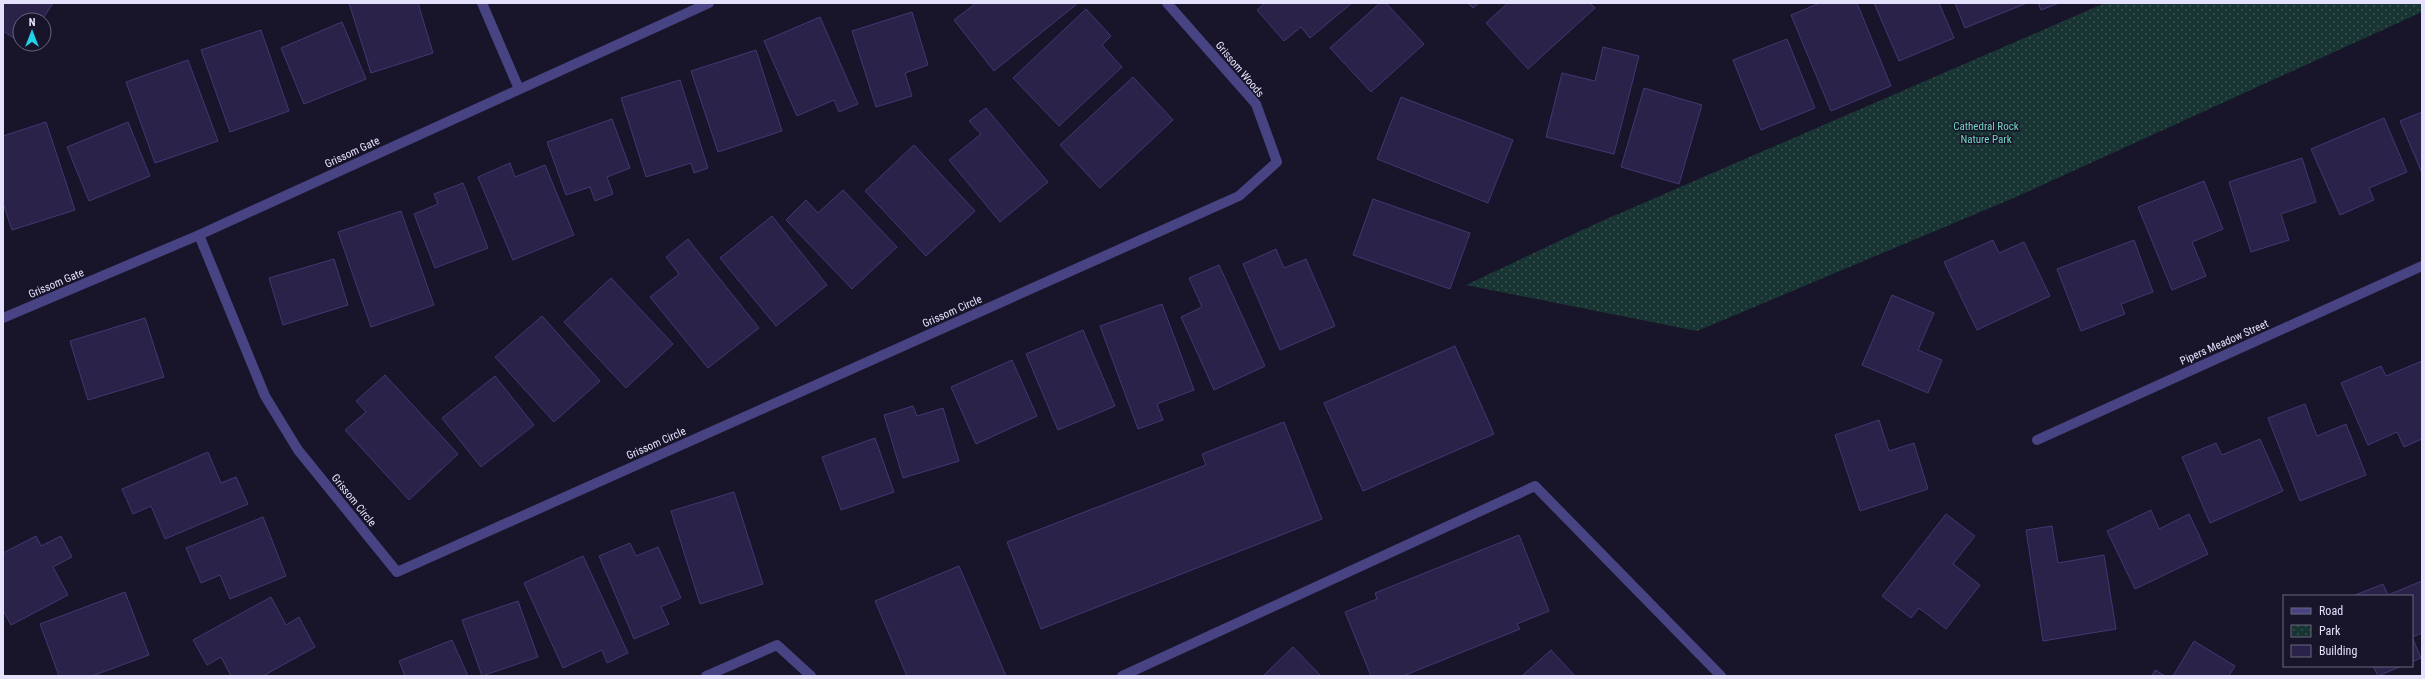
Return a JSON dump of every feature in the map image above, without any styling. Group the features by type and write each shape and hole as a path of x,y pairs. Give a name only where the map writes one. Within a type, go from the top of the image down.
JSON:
{"street":[{"path":"482,3 519,89"},
{"name":"Grissom Gate","path":"3,318 199,235 709,3"},
{"name":"Grissom Woods","path":"1167,3 1256,104 1277,162"},
{"name":"Grissom Circle","path":"199,235 265,396 298,450 397,572 1239,196 1277,162"},
{"name":"Pipers Meadow Street","path":"2037,440 2422,266"},
{"path":"1122,676 1535,486 1721,676"},
{"path":"706,676 777,645 811,676"}],"green space":[{"name":"Cathedral Rock Nature Park","path":"2105,3 2422,3 2422,12 2016,197 1697,331 1466,285 1595,224"}],"building":[{"path":"3,3 53,3 47,12 12,12 12,37 3,31"},
{"path":"349,3 418,3 433,53 371,73"},
{"path":"976,3 1078,3 994,71 954,20"},
{"path":"1265,3 1352,3 1310,38 1301,27 1284,41 1257,10"},
{"path":"1380,3 1386,3 1424,44 1371,92 1330,48"},
{"path":"1468,3 1479,3 1473,8"},
{"path":"1508,3 1590,3 1595,8 1528,69 1486,23"},
{"path":"1820,3 1857,3 1891,86 1831,111 1791,15"},
{"path":"1874,3 1939,3 1954,38 1899,61"},
{"path":"1955,3 2027,3 1965,28"},
{"path":"2038,3 2059,3 2041,10"},
{"path":"1086,9 1111,36 1102,45 1122,67 1059,126 1013,78"},
{"path":"912,12 928,65 905,73 912,96 876,107 852,31"},
{"path":"820,17 858,104 839,112 834,100 797,116 764,41"},
{"path":"342,22 366,79 304,104 281,48"},
{"path":"261,30 289,111 230,132 201,50"},
{"path":"1787,39 1815,108 1761,130 1733,60"},
{"path":"1603,47 1639,56 1614,154 1546,137 1562,73 1595,81"},
{"path":"756,50 782,131 718,152 691,71"},
{"path":"188,60 218,141 155,163 126,82"},
{"path":"1133,77 1173,120 1100,188 1060,145"},
{"path":"680,80 708,168 694,173 691,163 646,177 621,98"},
{"path":"1644,88 1702,105 1679,184 1621,167"},
{"path":"1401,97 1513,140 1488,203 1377,159"},
{"path":"986,108 1048,182 1000,222 949,160 981,134 969,121"},
{"path":"2422,112 2422,173 2400,121"},
{"path":"2384,118 2407,172 2369,188 2374,200 2340,215 2311,149"},
{"path":"612,119 630,168 607,177 613,194 595,201 590,187 566,195 547,142"},
{"path":"46,122 75,210 12,230 3,203 3,136"},
{"path":"128,122 150,176 89,201 67,147"},
{"path":"914,145 975,211 926,256 865,191"},
{"path":"2302,158 2316,202 2281,214 2289,240 2251,252 2229,182"},
{"path":"510,163 515,177 545,165 574,235 513,260 478,177"},
{"path":"2204,181 2223,229 2192,242 2206,276 2172,290 2138,207"},
{"path":"463,183 488,248 435,268 414,214 438,204 434,194"},
{"path":"843,190 897,247 852,289 786,220 806,200 818,213"},
{"path":"1373,199 1470,233 1450,289 1353,255"},
{"path":"401,211 434,305 371,327 338,232"},
{"path":"772,216 827,285 776,326 720,258"},
{"path":"688,239 759,328 708,368 650,297 679,274 666,257"},
{"path":"1993,240 1999,253 2024,242 2050,296 1977,330 1944,262"},
{"path":"2134,240 2153,292 2121,304 2125,314 2081,331 2057,269"},
{"path":"1276,249 1284,268 1306,259 1335,326 1280,350 1243,264"},
{"path":"334,259 348,305 283,325 269,278"},
{"path":"1219,265 1265,366 1214,390 1181,317 1202,307 1189,278"},
{"path":"611,278 673,344 626,388 564,322"},
{"path":"1892,295 1934,313 1918,350 1942,360 1928,393 1862,365"},
{"path":"1162,304 1194,390 1157,404 1163,420 1138,429 1100,326"},
{"path":"542,316 600,381 554,422 495,357"},
{"path":"145,318 164,377 88,400 70,341"},
{"path":"1083,330 1115,406 1058,430 1026,354"},
{"path":"1455,346 1494,434 1363,491 1324,403"},
{"path":"1012,360 1037,416 976,444 951,387"},
{"path":"2422,361 2422,439 2404,447 2397,432 2368,445 2341,383 2381,366 2386,376"},
{"path":"385,375 458,454 409,500 345,430 366,412 356,401"},
{"path":"495,376 534,425 481,467 442,418"},
{"path":"2305,404 2317,436 2346,424 2366,475 2300,501 2268,418"},
{"path":"913,406 917,416 943,408 959,461 903,478 884,415"},
{"path":"1879,420 1889,451 1914,443 1928,489 1860,511 1835,435"},
{"path":"1284,422 1322,519 1041,629 1007,542 1206,465 1202,454"},
{"path":"875,438 894,492 841,510 822,457"},
{"path":"2260,439 2283,491 2210,523 2182,457 2216,443 2222,455"},
{"path":"208,452 221,483 236,477 248,504 165,539 151,506 133,514 122,489"},
{"path":"734,492 763,584 700,604 671,511"},
{"path":"2151,510 2159,529 2189,514 2208,554 2135,589 2107,531"},
{"path":"1946,514 1975,536 1953,564 1980,585 1946,629 1919,608 1911,618 1882,596"},
{"path":"263,517 286,576 230,599 220,575 201,583 186,548"},
{"path":"2052,526 2058,563 2104,555 2116,629 2043,641 2026,530"},
{"path":"1519,535 1549,611 1517,624 1520,629 1403,676 1371,676 1345,612 1377,599 1375,593"},
{"path":"36,536 41,546 61,536 72,557 53,567 68,595 11,625 3,610 3,553"},
{"path":"630,543 636,556 658,547 681,598 661,607 669,624 634,639 599,556"},
{"path":"583,556 628,653 607,663 602,650 563,668 524,583"},
{"path":"959,566 1006,676 907,676 875,601"},
{"path":"2422,581 2422,633 2413,637 2413,595 2388,595"},
{"path":"2383,584 2388,595 2356,595"},
{"path":"125,592 149,655 92,676 59,676 40,624"},
{"path":"271,597 286,625 299,617 315,647 263,676 231,676 221,657 207,665 193,640"},
{"path":"518,601 538,657 482,676 462,620"},
{"path":"2413,639 2421,658 2413,662"},
{"path":"452,640 468,676 405,676 399,661"},
{"path":"2194,641 2235,666 2229,676 2173,676"},
{"path":"1293,647 1321,676 1263,676"},
{"path":"1551,650 1575,676 1522,676"},
{"path":"2374,667 2400,667 2378,676"},
{"path":"2155,670 2165,676 2152,676"}]}
